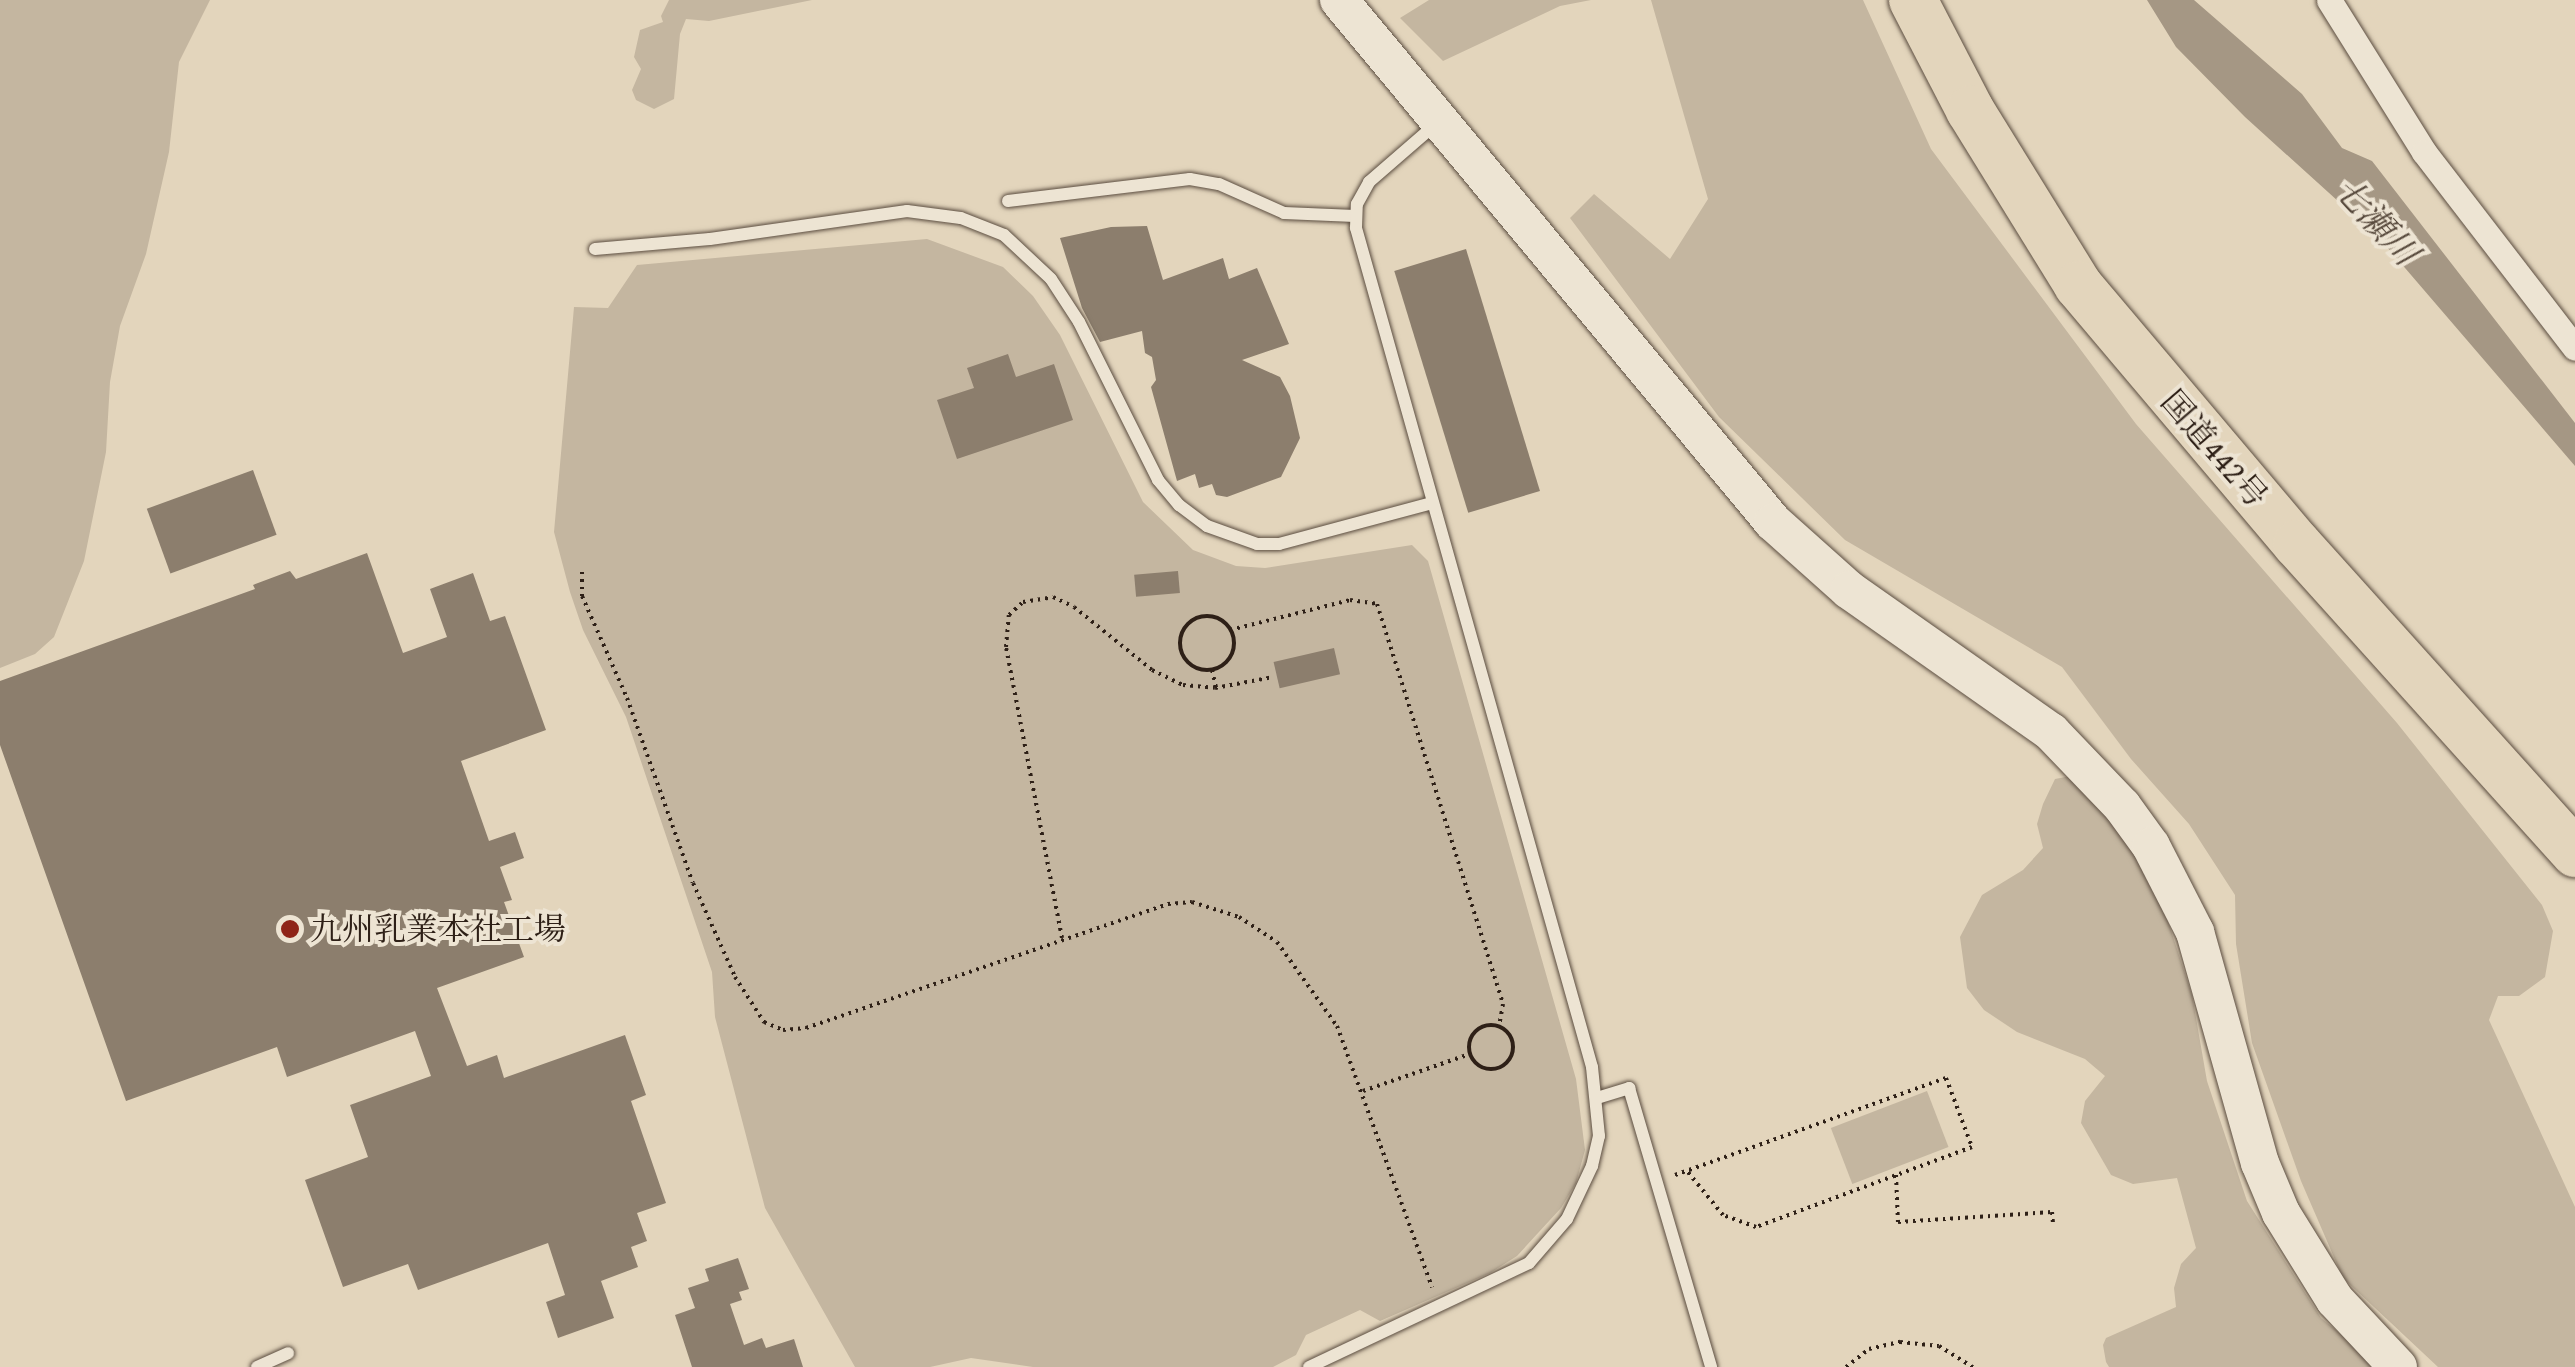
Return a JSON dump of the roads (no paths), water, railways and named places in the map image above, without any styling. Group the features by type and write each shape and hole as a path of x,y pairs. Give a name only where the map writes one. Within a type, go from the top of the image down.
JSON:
{"highway":[{"name":"国道442号","path":"1914,0 1970,110 2078,285 2296,544 2575,853"}],"street":[{"path":"1339,0 1773,522 1849,590 2051,732 2122,806 2160,863 2195,932 2260,1163 2281,1213 2335,1300 2398,1367"},
{"path":"2329,0 2424,152 2575,348"}],"lane":[{"path":"1309,1367 1528,1264 1550,1242 1582,1190 1599,1136 1597,1098 1364,264 1355,216 1369,182 1439,121"},
{"path":"1008,201 1190,179 1219,184 1284,212 1355,216"},
{"path":"594,249 724,238 907,211 962,218 1004,234 1051,279 1079,322 1158,480 1180,505 1208,526 1257,544 1279,544 1432,504"},
{"path":"1597,1098 1629,1088 1710,1367"},
{"path":"258,1367 288,1353"}],"water":[{"name":"七瀬川","path":"2147,0 2194,0 2302,94 2342,148 2372,161 2575,423 2575,466 2381,240 2245,117 2176,47"}],"place":[{"name":"九州乳業本社工場","path":"290,929"}]}
